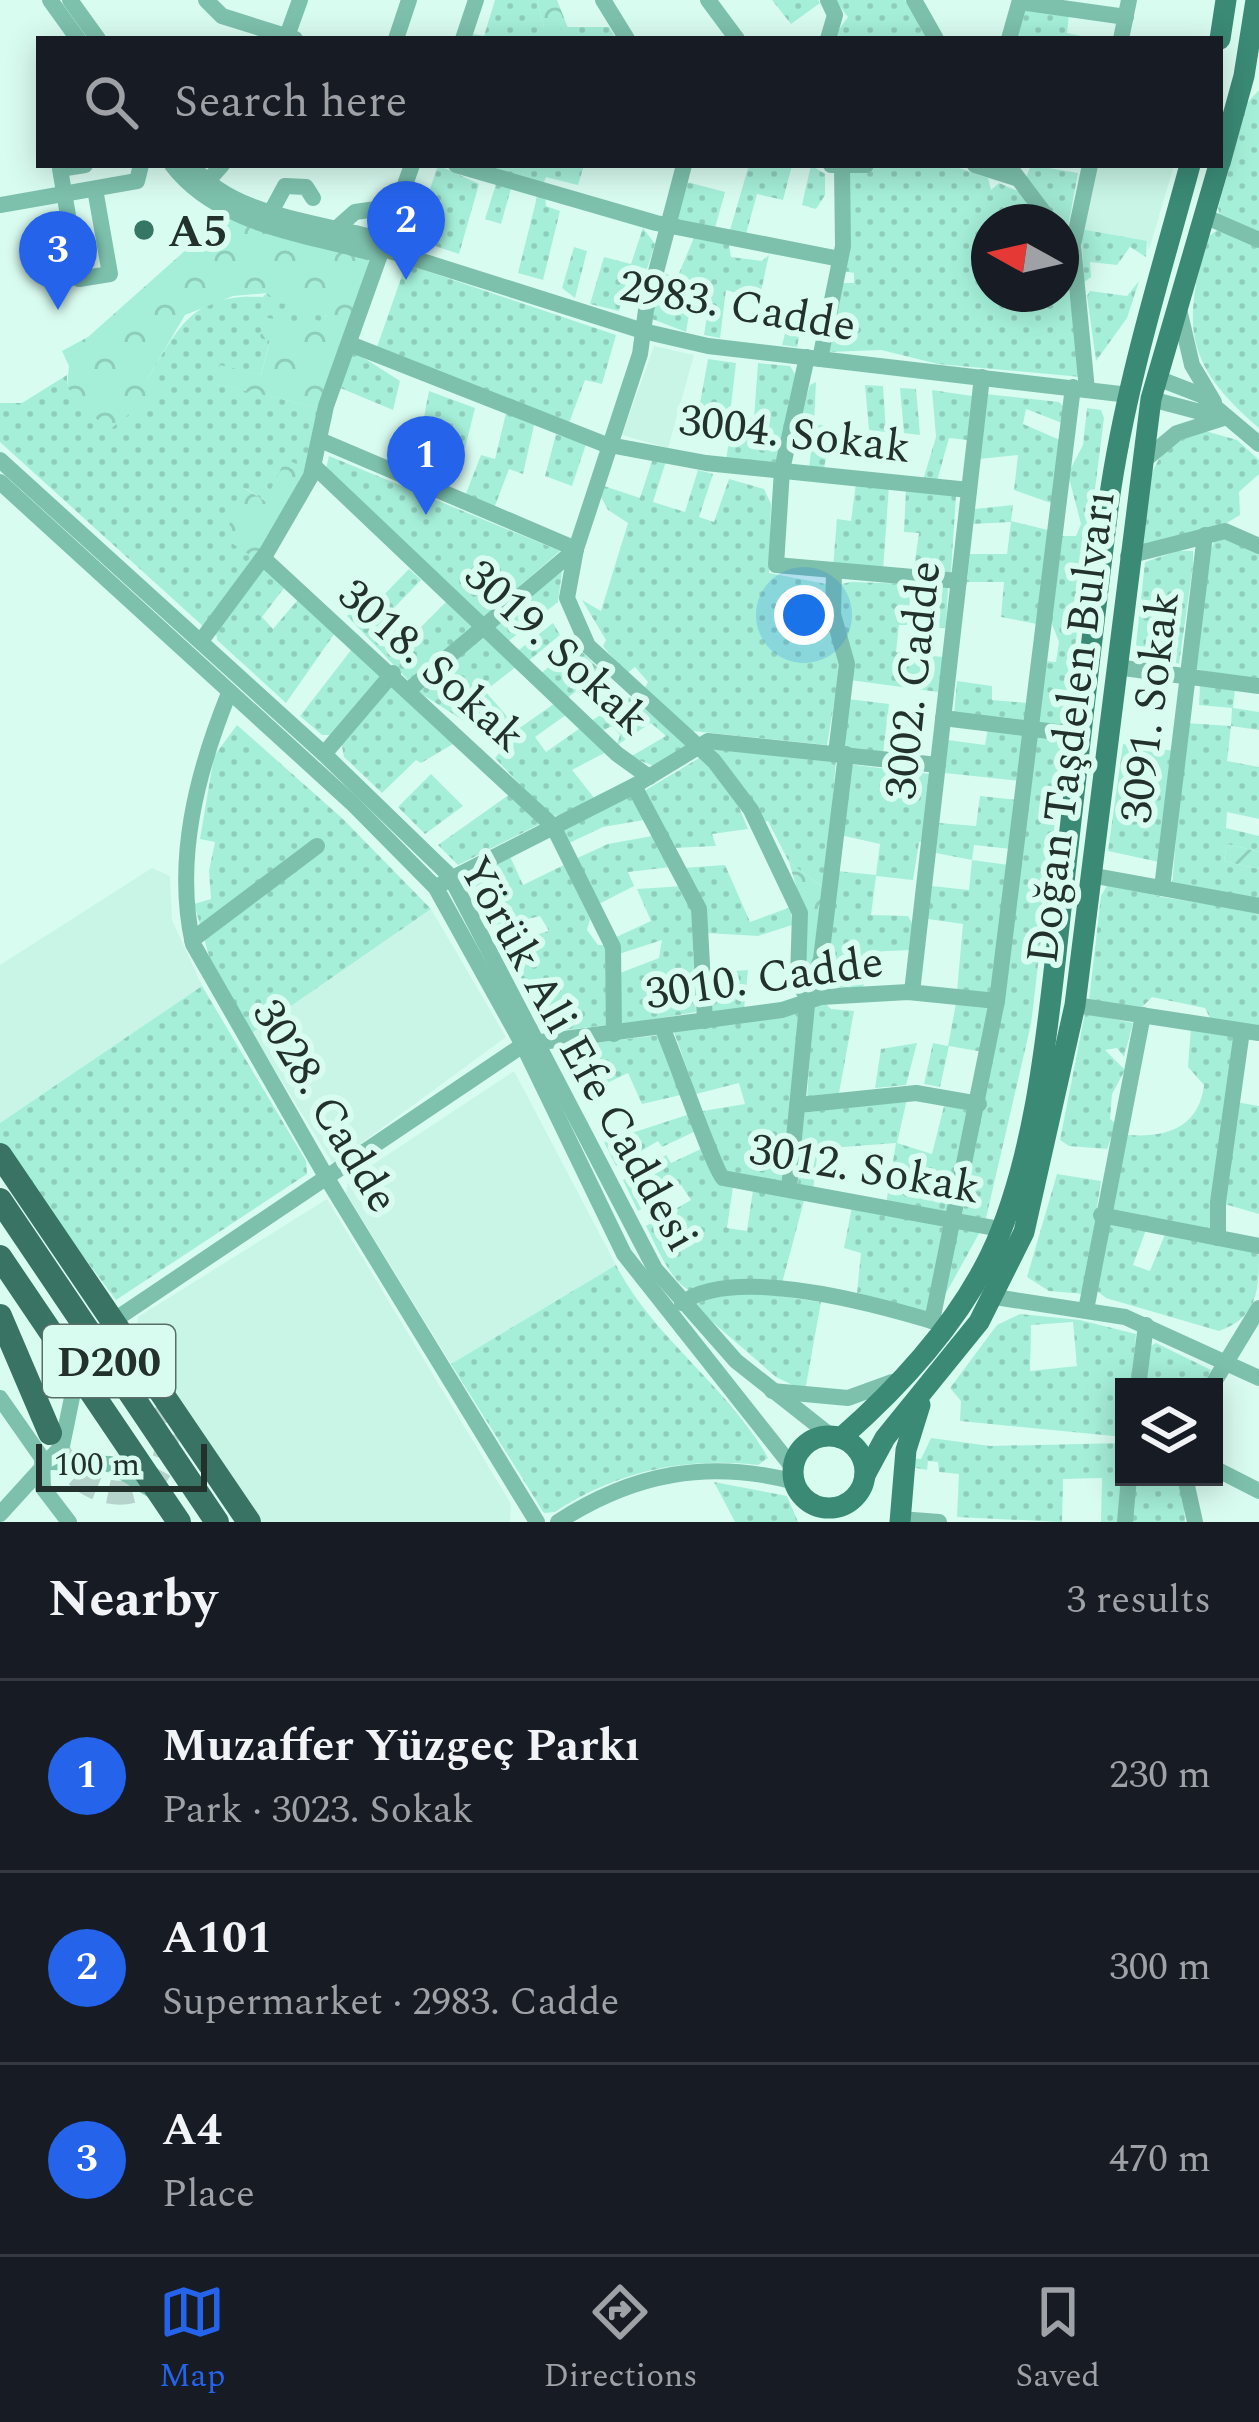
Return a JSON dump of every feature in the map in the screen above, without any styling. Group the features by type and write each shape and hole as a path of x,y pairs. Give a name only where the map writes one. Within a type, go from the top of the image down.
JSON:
{"highway":[{"path":"0,1155 248,1522"},
{"path":"0,1173 160,1406"},
{"name":"D200","path":"0,1201 217,1522"},
{"name":"D200","path":"0,1257 179,1522"},
{"path":"0,1316 50,1433"}],"main road":[{"path":"1220,36 1226,0"},
{"name":"Doğan Taşdelen Bulvarı","path":"1223,156 1251,78 1256,0"},
{"name":"Doğan Taşdelen Bulvarı","path":"928,1388 994,1297 1024,1232 1075,1005 1140,463 1146,390 1133,371 1189,168"},
{"name":"Doğan Taşdelen Bulvarı","path":"836,1437 908,1372 938,1323 968,1291 1000,1229 1042,1055 1081,735 1146,390 1179,308 1219,168"},
{"path":"860,1522 862,1483 860,1453 836,1437 810,1442 794,1475 815,1512 837,1507 862,1483 885,1438 928,1388"},
{"path":"900,1521 906,1450 928,1388"}],"street":[{"path":"50,0 76,36"},
{"path":"70,0 96,36"},
{"path":"291,36 300,0"},
{"path":"397,36 409,0"},
{"path":"464,36 476,0"},
{"path":"603,0 625,36"},
{"path":"708,0 734,36"},
{"path":"828,0 835,15 829,36"},
{"path":"1010,36 1020,1 1127,8"},
{"path":"921,5 935,36"},
{"path":"212,7 286,36"},
{"path":"70,168 60,170 79,279 110,274 95,189"},
{"path":"0,205 137,181 140,168"},
{"name":"2983. Cadde","path":"176,168 211,192 368,252 384,249"},
{"path":"194,168 211,192"},
{"path":"211,192 221,168"},
{"path":"201,641 262,558 315,467 350,344 411,168"},
{"path":"466,168 666,225 840,260"},
{"path":"683,168 643,332 576,549 567,598 582,638 631,690 699,746 751,810 800,913 798,978 808,1001"},
{"path":"836,168 840,260 782,470 776,565 959,581"},
{"path":"1079,208 1089,168"},
{"path":"1012,172 1037,204"},
{"path":"272,210 285,186 306,187 313,198"},
{"name":"2983. Cadde","path":"211,192 372,237 384,249 643,332 813,358 1080,389 1146,390 1224,418"},
{"path":"337,228 355,212 383,208"},
{"path":"1204,216 1259,240"},
{"path":"1179,308 1192,365 1224,418 1259,444"},
{"path":"682,1303 712,1287 746,1283 938,1323 998,1001 1080,389 1077,312"},
{"name":"3004. Sokak","path":"350,344 611,445 969,490"},
{"name":"2983. Cadde","path":"1080,389 1133,371"},
{"name":"3002. Cadde","path":"912,992 982,376"},
{"path":"1140,463 1178,433 1224,418"},
{"path":"320,440 576,549"},
{"name":"Yörük Ali Efe Caddesi","path":"0,460 324,754 443,882 644,1249 682,1303 768,1390 836,1437"},
{"name":"3019. Sokak","path":"315,467 642,781"},
{"name":"Yörük Ali Efe Caddesi","path":"0,482 443,882"},
{"path":"1128,556 1225,531 1256,538"},
{"name":"3091. Sokak","path":"1162,888 1205,536"},
{"path":"410,689 576,549"},
{"name":"3018. Sokak","path":"262,558 393,673 553,826 613,947 614,1034"},
{"path":"789,1189 808,1001 821,959 841,754 847,664 833,614 834,573"},
{"path":"1116,667 1259,686"},
{"path":"324,754 393,673"},
{"name":"3028. Cadde","path":"229,693 207,753 187,851 184,903 192,940 209,978 328,1180 537,1522"},
{"path":"944,718 1081,735"},
{"path":"443,882 716,740 938,765"},
{"path":"642,781 699,909 705,1021"},
{"path":"192,940 317,846"},
{"path":"1090,875 1259,906"},
{"name":"3010. Cadde","path":"532,1044 782,1010 808,1001 912,992 998,1001"},
{"path":"1075,1005 1251,1032 1218,1202 1218,1238"},
{"path":"1086,1310 1143,1015"},
{"name":"3012. Sokak","path":"662,1027 705,1129 717,1174 730,1181 1000,1229"},
{"path":"113,1321 532,1044"},
{"name":"Yörük Ali Efe Caddesi","path":"532,1044 624,1254 794,1475"},
{"path":"799,1105 916,1093 979,1104"},
{"path":"1101,1215 1259,1246"},
{"path":"994,1297 1086,1310 1146,1325 1259,1378"},
{"path":"1216,1378 1259,1308"},
{"path":"1139,1378 1146,1325"},
{"path":"768,1390 848,1398 870,1394 908,1372"},
{"path":"0,1514 47,1466 69,1429 77,1373"},
{"path":"0,1398 47,1466 44,1488 69,1522"},
{"path":"47,1466 110,1464 163,1498"},
{"path":"557,1522 619,1490 666,1474 730,1469 794,1475"},
{"path":"1223,1473 1259,1491"},
{"path":"1125,1522 1128,1486"},
{"path":"1185,1486 1195,1522"},
{"path":"900,1521 939,1522"}],"shaded area":[{"path":"1096,168 1173,168 1149,250 1147,242 1081,229"},
{"path":"654,346 694,355 668,448 622,435"},
{"path":"152,868 170,876 172,920 202,986 0,1123 0,965"},
{"path":"431,909 506,1037 333,1164 252,1033"},
{"path":"514,1071 616,1265 451,1364 346,1193 348,1181"},
{"path":"327,1199 511,1504 510,1522 262,1522 136,1334 138,1317"}],"green space":[{"path":"495,0 537,0 544,27 609,27 614,36 484,36"},
{"path":"537,0 557,0 568,28 560,28 564,35 556,36 552,28 544,27"},
{"path":"772,0 818,0 820,3 791,24"},
{"path":"835,0 905,0 926,36 834,36 848,17"},
{"path":"1025,9 1069,14 1067,33 1082,36 1018,36"},
{"path":"1259,90 1259,235 1220,216 1218,208 1247,103"},
{"path":"437,168 479,184 459,254 399,234 410,196 426,201"},
{"path":"487,168 583,168 578,185 546,177 543,185"},
{"path":"748,168 791,168 783,200 757,194 746,234 730,230"},
{"path":"810,168 816,168 825,174 825,195 816,209 802,205"},
{"path":"959,168 988,178 991,190 999,183 1020,192 1029,204 971,204 971,312 1072,312 1081,377 938,364 881,350 829,352 841,283 854,283 854,273 843,271 846,179 852,169"},
{"path":"1030,168 1078,173 1072,204 1044,204 1025,180"},
{"path":"497,181 512,185 501,224 485,219"},
{"path":"687,182 725,192 715,228 675,220"},
{"path":"538,193 545,195 546,206 560,211 543,280 518,273"},
{"path":"224,216 370,259 320,408 216,384 220,365 261,375 270,341 260,338 264,317 301,325 305,317 323,322 326,315 277,302 267,293 233,296 185,315 148,378 157,392 108,431 67,387 69,366 62,351 88,337"},
{"path":"643,228 655,244 647,269 631,265 619,311 590,304 604,257 631,264"},
{"path":"1220,228 1259,245 1259,428 1216,384 1196,342 1194,295 1209,236"},
{"path":"1081,229 1147,241 1146,257 1130,247 1117,265 1090,262 1091,277 1084,282"},
{"path":"695,235 729,245 731,257 762,261 769,255 759,300 726,290 720,338 704,335 712,284 695,278 686,332 652,319 661,272 677,278"},
{"path":"574,247 587,251 575,298 562,288"},
{"path":"406,264 616,335 602,384 585,380 569,423 376,350"},
{"path":"1139,281 1127,318 1096,361 1087,296 1090,291 1127,296"},
{"path":"267,292 326,314 324,322 302,325 270,340 261,375 221,366 217,384 320,408 307,469 265,501 245,488 257,560 205,628 0,442 0,403 22,403 67,375 67,387 148,378 191,316 220,301 263,297"},
{"path":"793,304 805,306 797,347 782,345"},
{"path":"353,351 400,381 393,410 338,387"},
{"path":"708,359 736,363 730,414 699,409"},
{"path":"758,363 790,366 795,374 777,462 726,460 733,416 754,418"},
{"path":"816,382 814,424 832,427 824,469 809,468 814,425 798,423 810,385"},
{"path":"865,385 883,386 886,432 869,430"},
{"path":"900,388 916,389 920,435 904,433"},
{"path":"932,390 972,396 967,440 949,438 937,481 923,480 936,437"},
{"path":"429,391 475,408 465,448 421,433"},
{"path":"986,394 1059,402 1064,407 1062,423 1026,409 1023,424 1060,440 1051,503 1014,490 1018,455 979,459"},
{"path":"1087,408 1101,410 1104,418 1065,726 1037,723 1045,661 1056,662 1059,642 1050,619 1061,536 1076,536 1081,524 1068,474 1083,445"},
{"path":"506,413 534,425 523,474 509,469 493,511 464,499 481,455 495,459"},
{"path":"1205,431 1237,440 1259,460 1259,474 1239,492 1240,515 1222,526 1143,545 1148,488 1159,460 1184,438"},
{"path":"556,434 586,444 572,486 545,476"},
{"path":"329,456 560,551 482,619 326,469"},
{"path":"286,459 307,469 257,560 224,538 244,488 265,501"},
{"path":"652,461 666,461 653,502 685,512 698,470 713,474 699,517 714,522 729,479 764,489 771,504 769,573 826,584 842,657 827,745 692,731 642,693 648,682 635,667 626,674 603,646 606,640 582,600 601,611 628,523 608,510 601,497 604,486 640,498"},
{"path":"856,483 889,486 883,571 833,567 837,519 851,521"},
{"path":"906,489 956,496 951,572 913,575 919,533 904,532"},
{"path":"1013,505 1011,521 1048,530 1037,624 1001,617 1004,582 967,582 970,554 1007,554 1011,522 973,524 974,509"},
{"path":"1227,534 1259,549 1259,681 1196,669 1209,553 1215,540"},
{"path":"1193,551 1179,664 1143,650 1139,654 1136,645 1145,562"},
{"path":"563,564 558,602 505,644 490,622"},
{"path":"262,566 287,584 262,617 273,629 301,596 337,630 286,703 217,640 216,632"},
{"path":"409,569 421,580 392,610 416,632 446,602 472,627 409,681 347,616 370,592 379,600"},
{"path":"912,584 907,625 899,625 896,652 943,657 938,692 850,680 837,585"},
{"path":"931,586 948,588 946,628 926,627"},
{"path":"553,623 560,635 526,663 515,653"},
{"path":"482,635 517,666 485,691 518,729 558,701 570,712 535,737 546,752 583,726 608,751 572,770 595,799 560,816 549,815 495,758 501,751 493,739 420,693 418,688"},
{"path":"355,645 382,677 332,735 322,735 300,716"},
{"path":"576,646 602,672 566,699 540,674"},
{"path":"957,681 992,686 992,700 1028,703 1025,722 954,715"},
{"path":"388,684 458,741 421,763 416,760 382,793 344,757 341,741"},
{"path":"1200,686 1235,689 1233,708 1259,712 1259,730 1231,726 1232,708 1199,705"},
{"path":"630,697 688,745 654,766 630,757 666,736 651,723 617,745 620,735 612,726 604,730 591,721"},
{"path":"848,699 889,704 883,754 844,748"},
{"path":"1186,723 1231,726 1227,761 1259,767 1259,819 1227,812 1226,828 1259,836 1259,852 1227,844 1224,861 1259,869 1259,902 1172,886"},
{"path":"237,725 343,819 431,909 252,1033 215,976 194,904 211,899 209,871 215,842 200,839 214,756"},
{"path":"988,728 1022,733 1020,781 945,773 948,740 985,745"},
{"path":"1037,734 1065,737 1031,1024 986,1218 960,1216"},
{"path":"1123,744 1175,751 1159,862 1108,851"},
{"path":"712,747 836,760 825,889 789,862 768,821 761,822"},
{"path":"701,757 732,790 748,829 712,834 716,846 673,848 644,791"},
{"path":"847,764 930,774 926,842 919,842 913,880 876,876 871,915 908,916 915,928 911,950 866,952 863,991 822,987 837,871 876,875 880,844 840,835"},
{"path":"431,774 463,806 425,834 398,807"},
{"path":"513,792 540,824 458,865 438,845"},
{"path":"632,792 644,820 603,827 565,845 563,826"},
{"path":"980,796 1018,800 1011,849 974,845 972,860 936,853 939,823 976,826"},
{"path":"652,836 671,867 628,872 634,886 595,906 573,860 608,844"},
{"path":"1227,844 1259,852 1259,869 1224,861"},
{"path":"508,852 523,885 564,865 590,919 587,930 598,945 605,945 607,1025 549,1032 504,944 549,931 540,916 495,927 466,880"},
{"path":"972,860 1009,865 991,994 957,991 963,924 928,919 932,886 969,890"},
{"path":"789,862 825,889 815,964 808,969 804,966 805,916"},
{"path":"725,865 750,922 791,907 792,925 758,936 706,933 683,868"},
{"path":"1109,882 1162,897 1259,912 1259,1028 1211,1020 1205,1008 1152,997 1141,1008 1089,1000 1101,896"},
{"path":"683,886 691,903 696,1012 621,1025 620,973 659,958 662,940 619,954 612,939 651,921 637,889"},
{"path":"748,970 744,1009 708,1013 706,973"},
{"path":"202,986 306,1161 307,1174 116,1300 0,1145 0,1123"},
{"path":"824,1002 831,1009 854,1011 839,1093 807,1098 813,1008"},
{"path":"956,1003 988,1007 983,1052 949,1046 940,1087 924,1084 933,1043 948,1046"},
{"path":"799,1010 783,1182 726,1173 703,1111 745,1104 739,1083 696,1094 674,1032"},
{"path":"1085,1013 1133,1023 1124,1057 1117,1048 1105,1050 1125,1070 1112,1094 1110,1119 1116,1124 1107,1149 1069,1146 1060,1140"},
{"path":"1191,1027 1238,1034 1212,1230 1114,1212 1109,1198 1128,1135 1168,1132 1196,1111 1204,1085 1188,1067"},
{"path":"660,1035 685,1094 642,1104 628,1073 582,1095 561,1047"},
{"path":"917,1043 906,1085 875,1088 881,1049"},
{"path":"907,1099 897,1143 932,1154 945,1102 971,1112 950,1214 886,1204 896,1143 818,1149 813,1190 798,1185 802,1113"},
{"path":"1236,1102 1259,1106 1259,1214 1221,1203"},
{"path":"693,1113 698,1130 662,1147 658,1141 616,1166 604,1142"},
{"path":"703,1148 733,1187 727,1228 747,1231 753,1190 805,1197 781,1287 694,1292 666,1265 646,1226 691,1200 681,1185 638,1211 623,1180 666,1155 671,1163"},
{"path":"1057,1174 1101,1181 1084,1294 1049,1291 1027,1277"},
{"path":"852,1207 945,1224 927,1313 857,1293 861,1253 844,1248"},
{"path":"1108,1222 1147,1227 1133,1265 1150,1271 1166,1232 1259,1249 1257,1289 1249,1309 1219,1331 1106,1298 1096,1290"},
{"path":"956,1226 981,1230 940,1304"},
{"path":"616,1265 650,1316 733,1408 768,1458 758,1465 704,1463 652,1470 544,1513 451,1364"},
{"path":"725,1288 821,1302 805,1391 776,1377 694,1306"},
{"path":"1020,1314 1080,1320 1136,1334 1133,1378 1115,1378 1115,1436 960,1421 961,1401 950,1388 997,1325","holes":["1073,1322 1077,1366 1030,1371 1031,1325"]},
{"path":"1156,1343 1211,1370 1207,1378 1144,1378 1149,1347"},
{"path":"931,1438 990,1446 1115,1443 1115,1486 1122,1486 1120,1522 1101,1522 1102,1478 1063,1479 1062,1522 957,1517 959,1474 939,1472 938,1462 928,1461 927,1470 911,1467 913,1458 921,1459"},
{"path":"714,1482 787,1496 798,1522 735,1522"},
{"path":"1133,1486 1183,1486 1185,1522 1131,1522"}],"tunnel":[{"path":"56,1446 72,1470 91,1485 113,1492 134,1491 151,1481 163,1464 167,1439 160,1406"}],"place":[{"name":"A5","path":"144,230"},
{"name":"A101","path":"406,280"},
{"name":"A4","path":"58,310"},
{"name":"Muzaffer Yüzgeç Parkı","path":"426,515"}]}
